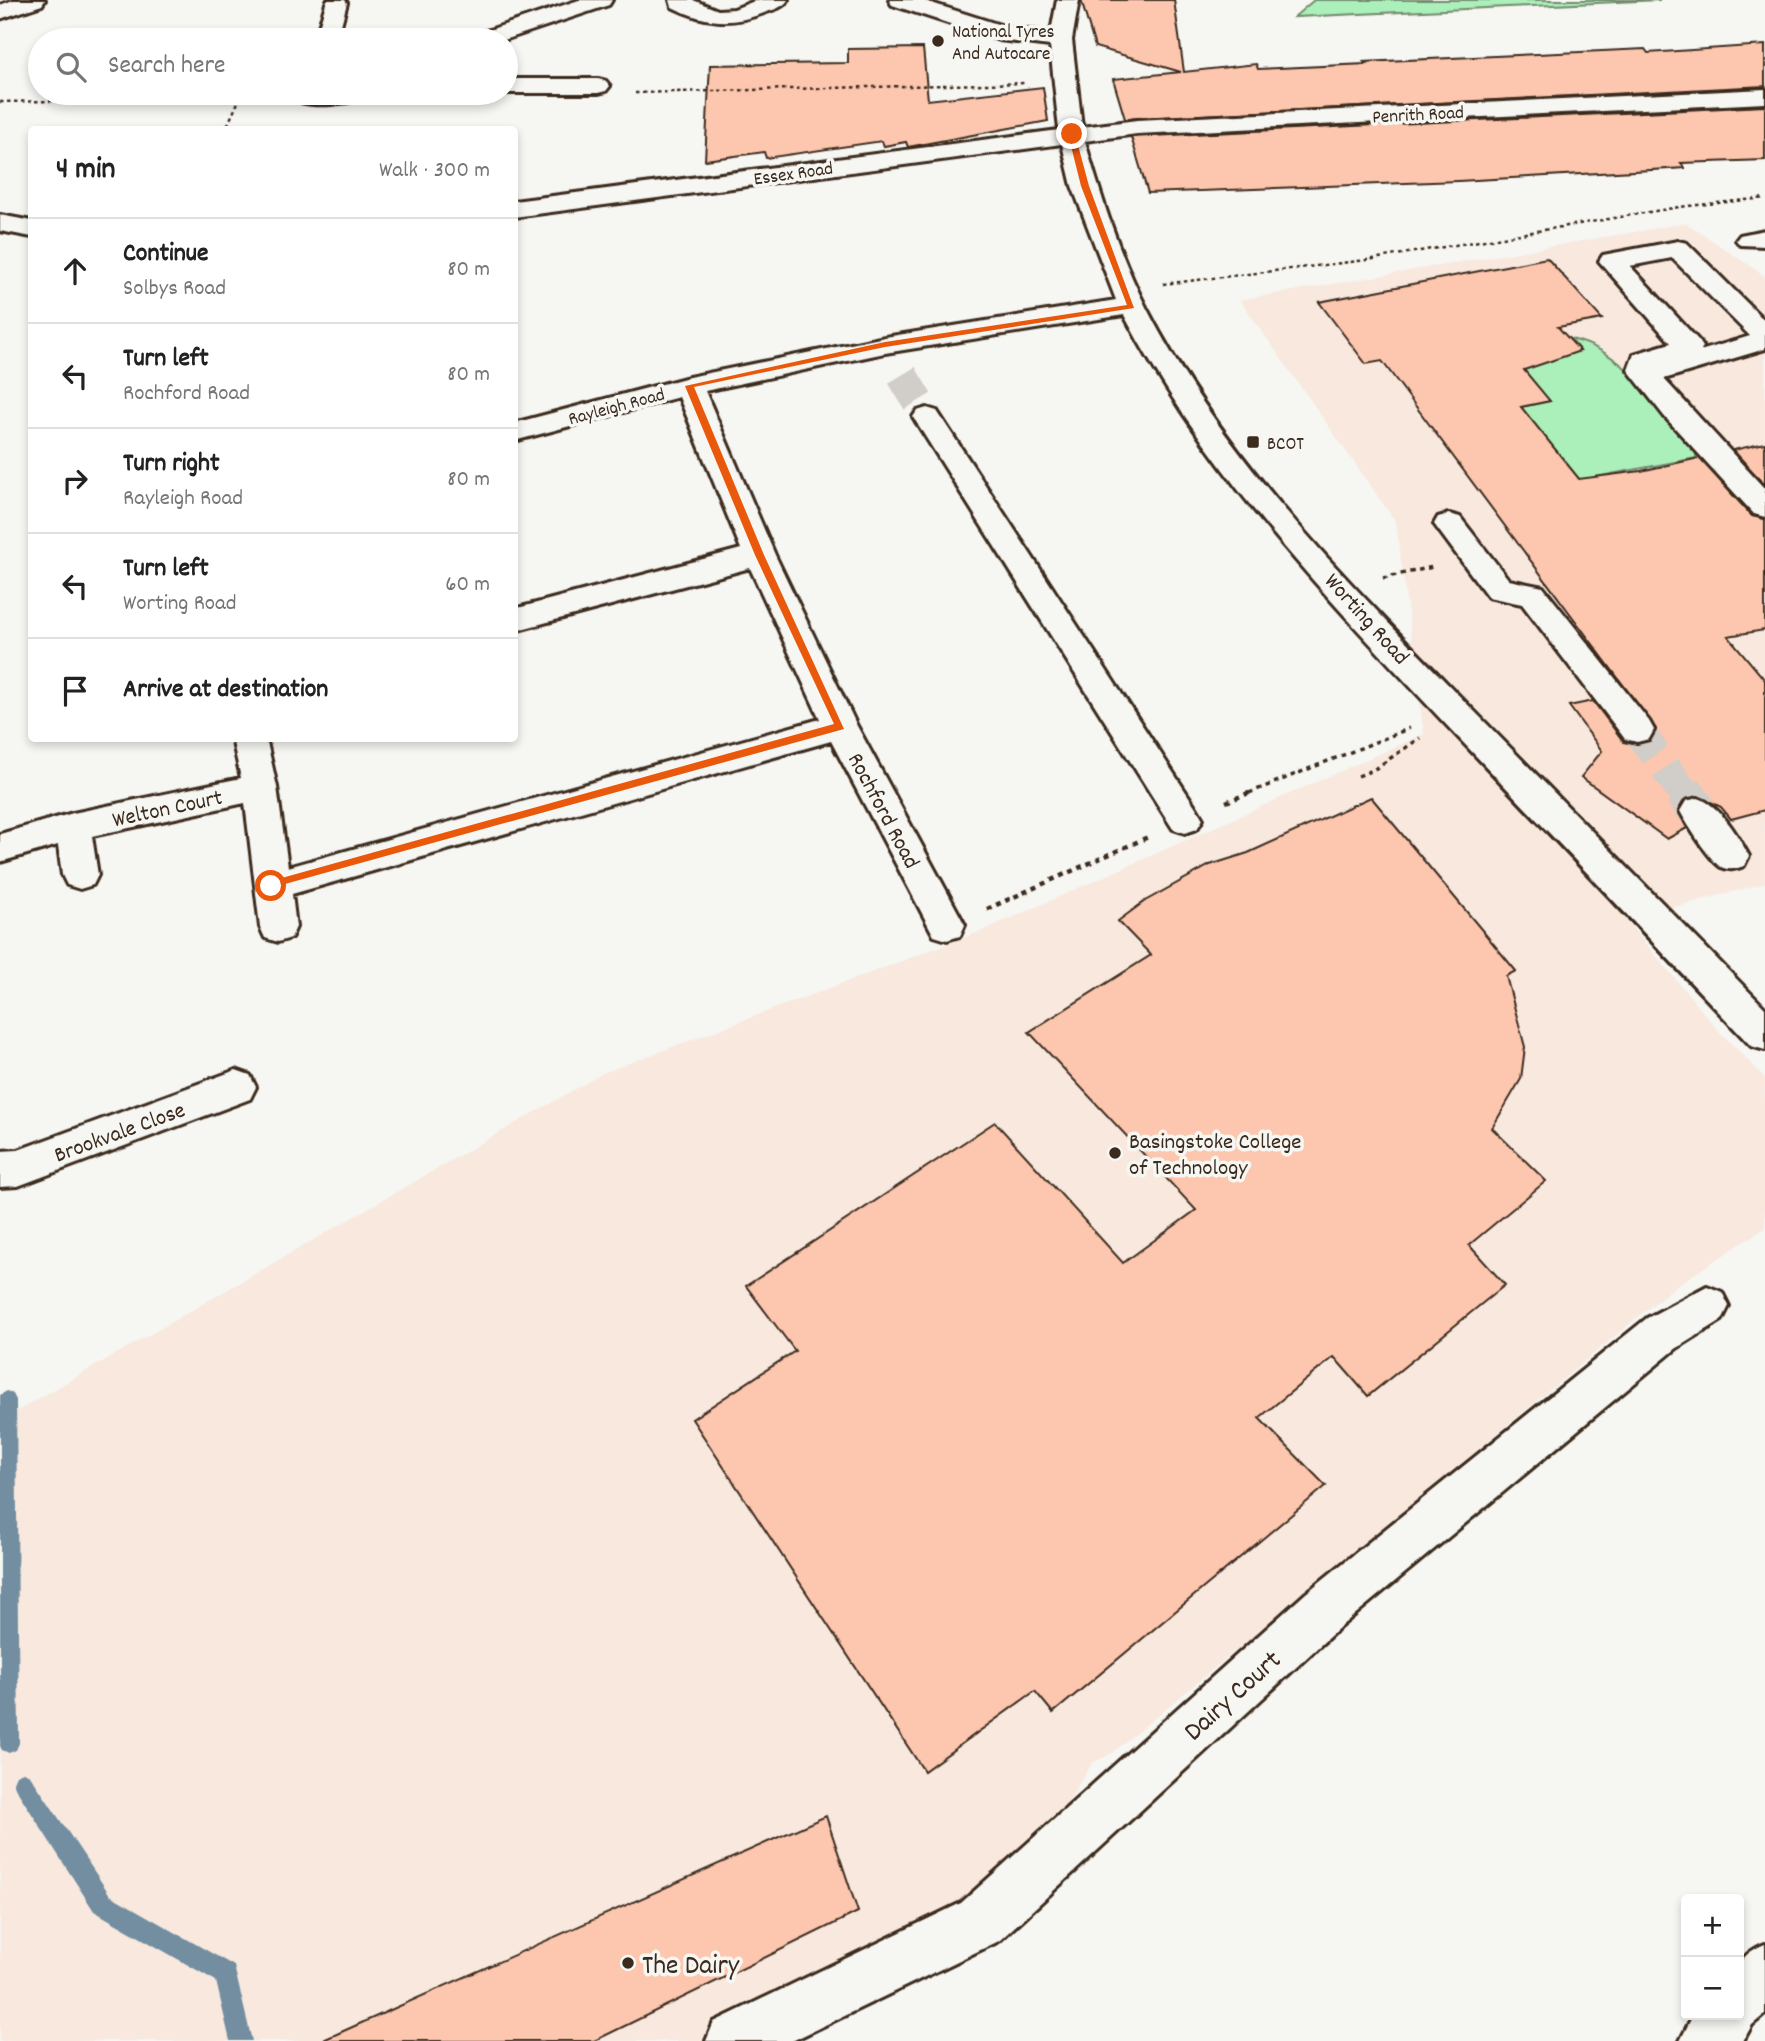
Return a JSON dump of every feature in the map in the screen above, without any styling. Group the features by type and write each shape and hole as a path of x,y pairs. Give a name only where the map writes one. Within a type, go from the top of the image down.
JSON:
{"street":[{"path":"0,7 29,0"},
{"path":"0,12 34,0"},
{"path":"518,28 601,0"},
{"path":"680,2 708,17 730,18 777,0"},
{"name":"Worting Road","path":"1069,0 1061,40 1072,134 1085,186 1132,306 1153,345 1220,445 1263,502 1395,650 1765,1034"},
{"path":"907,1 1007,35 1061,40"},
{"path":"329,28 336,4"},
{"path":"518,86 598,86"},
{"name":"Penrith Road","path":"1072,134 1137,127 1765,96"},
{"name":"Essex Road","path":"518,208 1072,134"},
{"path":"0,223 28,228"},
{"path":"1642,370 1664,371 1715,358 1732,348 1765,339 1678,249 1612,261 1689,347 1644,360 1642,370 1674,410 1765,507"},
{"name":"Rayleigh Road","path":"518,431 689,386 891,355 1132,306"},
{"name":"Rochford Road","path":"689,386 759,555 840,726 947,925"},
{"path":"928,417 1185,819"},
{"path":"1449,524 1499,589 1532,595 1637,730"},
{"path":"518,619 759,555"},
{"path":"271,886 840,726"},
{"path":"250,742 260,787 278,927"},
{"name":"Welton Court","path":"0,848 73,827 260,787"},
{"path":"1698,811 1731,856"},
{"path":"73,827 80,875"},
{"name":"Brookvale Close","path":"0,1169 18,1168 236,1087"},
{"name":"Dairy Court","path":"733,2041 980,1922 1324,1611 1662,1333 1707,1306"},
{"path":"1744,1997 1765,1971"},
{"path":"1707,2041 1725,2020"}],"path":[{"path":"598,86 628,93 1026,83"},
{"path":"0,102 28,102"},
{"path":"223,126 228,124 237,105"},
{"path":"1159,284 1367,260 1666,209 1765,198"},
{"path":"1398,576 1434,566"},
{"path":"947,925 1060,878 1185,819 1418,725"},
{"path":"1358,776 1373,770 1424,734"}],"shaded area":[{"name":"Basingstoke College of Technology","path":"1686,223 1765,276 1765,883 1626,920 1718,1030 1765,1078 1765,1228 1674,1287 1112,1753 1092,1763 1008,1897 725,2041 0,2041 0,1421 603,1073 982,931 1424,734 1396,522 1240,300"}],"green space":[{"path":"1314,0 1660,0 1294,17"},
{"path":"1571,339 1609,356 1642,384 1696,452 1696,458 1595,477 1601,506 1521,407 1549,401 1491,356 1580,351"}],"building":[{"path":"1081,0 1174,0 1184,72 1256,64 1258,69 1645,49 1648,53 1765,45 1765,86 1125,119 1113,79 1181,72 1095,47"},
{"path":"923,48 928,100 1043,87 1048,121 908,147 906,142 884,146 882,141 766,158 764,152 705,160 710,65 848,63 848,49"},
{"path":"1765,106 1765,160 1681,163 1685,168 1458,181 1148,193 1131,137"},
{"path":"1547,258 1602,319 1558,327 1580,351 1524,370 1550,401 1521,407 1579,479 1641,471 1699,458 1752,516 1765,519 1765,630 1728,636 1765,680 1765,810 1731,819 1721,807 1699,796 1685,798 1678,812 1687,828 1667,839 1581,777 1602,751 1569,706 1593,701 1624,742 1636,745 1650,742 1656,729 1382,361 1366,364 1319,302"},
{"path":"1765,443 1765,485 1733,450"},
{"path":"1371,797 1516,971 1506,976 1525,1047 1521,1079 1492,1128 1546,1181 1469,1245 1505,1285 1368,1396 1334,1357 1259,1418 1326,1486 1053,1713 1035,1691 924,1771 692,1419 795,1351 746,1286 995,1122 1123,1263 1196,1210 1029,1032 1151,955 1118,921 1145,901 1210,865 1248,853"},
{"name":"The Dairy","path":"826,1816 858,1912 594,2041 321,2041"}],"waterway":[{"path":"7,1400 9,1743"},
{"path":"23,1782 102,1903 226,1974 241,2041"}],"tunnel":[{"path":"902,375 927,417"},
{"path":"1637,730 1684,793"},
{"path":"1683,791 1698,811"}],"place":[{"name":"National Tyres And Autocare","path":"938,41"},
{"name":"BCOT","path":"1253,442"},
{"name":"Basingstoke College of Technology","path":"1115,1153"},
{"name":"The Dairy","path":"628,1963"}],"route":[{"path":"271,886 840,726 759,555 689,386 885,345 1132,306 1085,186 1072,134"}]}
